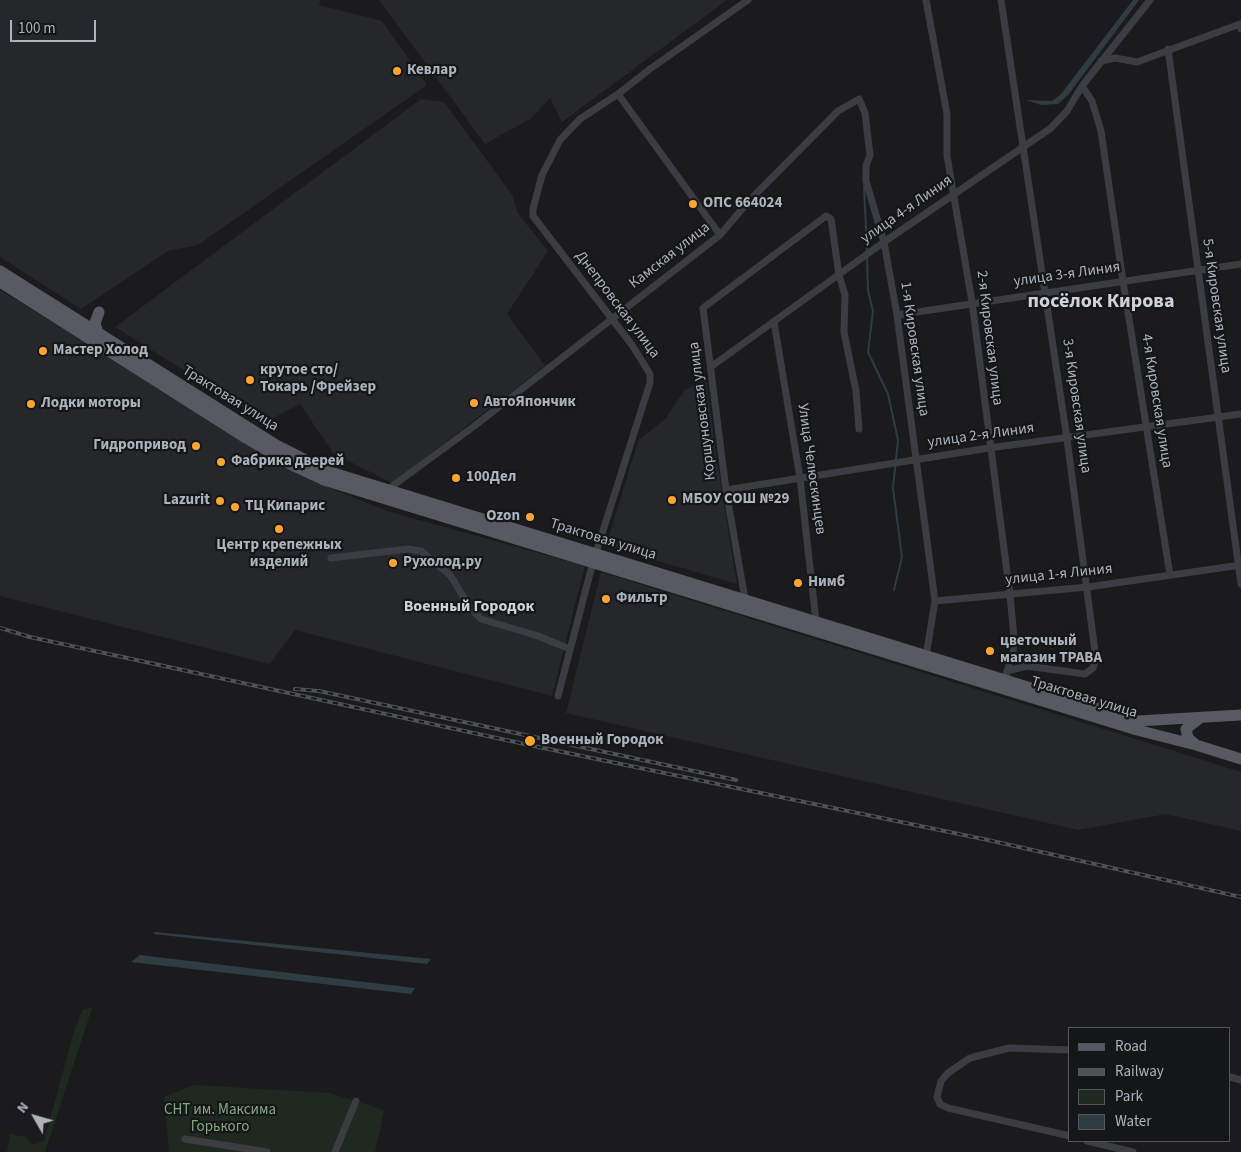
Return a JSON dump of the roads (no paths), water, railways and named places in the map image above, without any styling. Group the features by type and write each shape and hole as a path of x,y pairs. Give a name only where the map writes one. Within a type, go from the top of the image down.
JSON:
{"main road":[{"name":"Трактовая улица","path":"0,271 310,464 594,558 1137,730 1241,759"},
{"name":"Трактовая улица","path":"0,282 246,438 306,472 459,522 745,599 926,656 1006,676 1138,720 1241,715"},
{"path":"98,333 95,323 99,312"},
{"path":"1196,745 1188,738 1186,729 1200,718"}],"street":[{"path":"720,236 618,94 650,69 748,0"},
{"name":"2-я Кировская улица","path":"926,0 945,102 947,156 972,302 989,448 1010,595 1014,638 1013,653 1006,676"},
{"name":"3-я Кировская улица","path":"1002,0 1067,439 1096,659 1093,668 1085,674 1027,666 1006,676"},
{"name":"улица 4-я Линия","path":"712,366 884,242 1062,118 1082,86 1150,0"},
{"path":"1102,61 1116,58 1137,62 1168,49 1241,27"},
{"name":"5-я Кировская улица","path":"1168,49 1217,417 1240,565 1241,584"},
{"name":"4-я Кировская улица","path":"1082,86 1092,101 1101,131 1122,280 1170,576"},
{"name":"Днепровская улица","path":"558,696 594,558 650,383 650,374 612,319 533,216 532,209 542,175 560,140 580,119 618,94"},
{"name":"Камская улица","path":"387,490 473,427 720,236 748,202 838,111 859,99 865,114 870,155 866,166 866,182 884,242"},
{"name":"Коршуновская улица","path":"745,599 726,490 712,366 703,308 826,216 831,219 839,275"},
{"name":"1-я Кировская улица","path":"884,242 896,315 935,601"},
{"name":"улица 3-я Линия","path":"896,315 972,302 1241,264"},
{"path":"839,275 846,302 844,332 856,392 859,429"},
{"name":"Улица Челюскинцев","path":"774,322 800,478 816,621"},
{"name":"улица 2-я Линия","path":"726,490 989,448 1067,439 1241,414"},
{"path":"331,558 408,549 421,551 450,575 468,606 481,619 538,636 570,649"},
{"name":"улица 1-я Линия","path":"935,601 1088,587 1240,565"},
{"path":"926,656 935,601"},
{"path":"1068,1050 1009,1048 970,1058 957,1066 941,1081 937,1097 940,1104 948,1108 1068,1136"},
{"path":"335,1152 356,1101"},
{"path":"185,1139 267,1152"},
{"path":"1091,1142 1133,1152"}],"water":[{"path":"1133,0 1139,0 1068,95 1058,104 1041,105 1026,100 1052,101 1061,94"},
{"path":"155,932 431,959 427,964 153,934"},
{"path":"140,955 415,988 411,994 131,962"}],"waterway":[{"path":"864,186 867,251"},
{"path":"867,256 868,291 873,311 868,352 888,394 898,440 893,488 902,557 894,590"}],"railway":[{"path":"0,628 30,637 529,745 988,840 1241,897"},
{"path":"295,689 319,691 736,780"}],"place":[{"name":"Кевлар","path":"397,71"},
{"name":"ОПС 664024","path":"693,204"},
{"name":"Мастер Холод","path":"43,351"},
{"name":"крутое сто/ Токарь /Фрейзер","path":"250,380"},
{"name":"АвтоЯпончик","path":"474,403"},
{"name":"Лодки моторы","path":"31,404"},
{"name":"Гидропривод","path":"196,446"},
{"name":"Фабрика дверей","path":"221,462"},
{"name":"100Дел","path":"456,478"},
{"name":"МБОУ СОШ №29","path":"672,500"},
{"name":"Lazurit","path":"220,501"},
{"name":"ТЦ Кипарис","path":"235,507"},
{"name":"Ozon","path":"530,517"},
{"name":"Центр крепежных изделий","path":"279,529"},
{"name":"Рухолод.ру","path":"393,563"},
{"name":"Нимб","path":"798,583"},
{"name":"Фильтр","path":"606,599"},
{"name":"цветочный магазин ТРАВА","path":"990,651"},
{"name":"Военный Городок","path":"530,741"}],"district":[{"name":"посёлок Кирова","path":"1101,303"},
{"name":"Военный Городок","path":"469,607"}],"park label":[{"name":"СНТ им. Максима Горького","path":"220,1120"}]}
